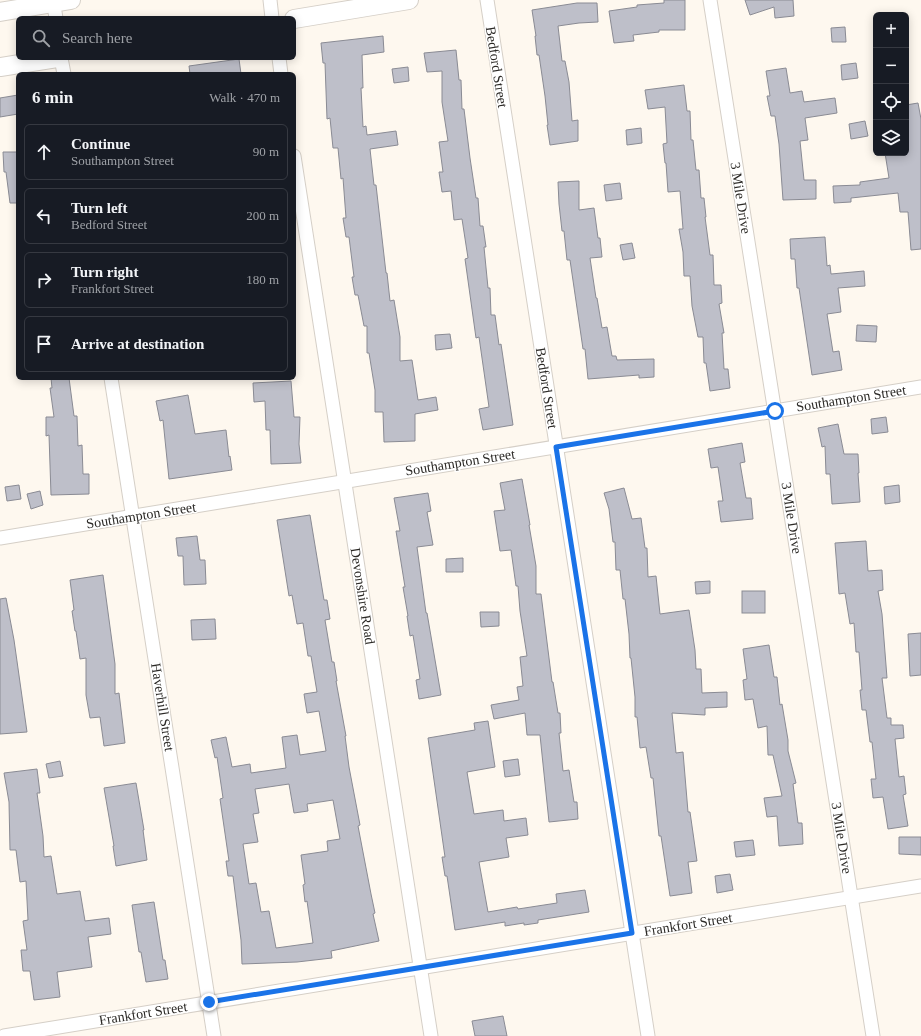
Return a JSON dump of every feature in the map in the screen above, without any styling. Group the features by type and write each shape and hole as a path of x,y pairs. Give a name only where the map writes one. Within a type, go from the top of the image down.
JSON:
{"street":[{"path":"0,12 54,7 71,0"},
{"path":"270,0 272,16"},
{"path":"296,19 409,0"},
{"name":"Bedford Street","path":"487,0 648,1036"},
{"name":"3 Mile Drive","path":"710,0 872,1036"},
{"path":"0,67 44,60"},
{"path":"61,60 64,72"},
{"path":"279,60 281,72"},
{"name":"Devonshire Road","path":"296,169 431,1036"},
{"name":"Haverhill Street","path":"111,380 214,1036"},
{"name":"Southampton Street","path":"0,538 921,387"},
{"name":"Frankfort Street","path":"4,1036 921,886"}],"building":[{"path":"664,0 685,0 685,30 659,30 659,32 633,35 634,41 614,43 609,11 637,7 637,5 664,3"},
{"path":"745,0 793,0 794,16 775,18 774,7 750,15"},
{"path":"577,3 597,3 598,22 558,26 562,61 565,61 569,82 572,121 578,120 578,141 550,145 545,96 539,55 537,55 532,10"},
{"path":"845,27 846,42 832,42 831,28"},
{"path":"383,36 384,52 362,55 363,88 361,88 363,127 366,126 367,135 396,131 398,145 370,149 374,185 376,185 390,301 394,300 400,337 400,361 412,360 418,400 436,397 438,410 415,414 415,441 384,442 383,412 375,412 375,390 369,353 367,353 367,326 364,326 358,295 355,295 349,237 346,237 343,218 346,218 343,178 341,179 338,148 333,148 330,118 327,119 325,63 323,63 321,43"},
{"path":"456,50 459,80 461,80 462,109 464,109 476,198 478,198 480,226 483,226 486,247 484,247 488,288 490,288 491,315 495,315 499,345 501,344 513,425 483,430 479,409 489,407 479,337 476,338 465,259 468,258 462,219 454,220 451,191 442,192 439,172 443,172 439,142 448,141 442,102 442,71 427,72 424,53"},
{"path":"239,60 241,72 190,72 189,66"},
{"path":"856,63 858,78 842,80 841,65"},
{"path":"408,67 409,81 394,83 392,69"},
{"path":"786,68 790,93 802,91 804,102 835,98 837,113 805,118 808,140 800,141 804,180 816,180 816,199 783,200 779,144 775,116 771,116 767,96 770,96 766,71"},
{"path":"684,85 687,111 690,111 691,140 693,140 696,170 699,170 701,198 704,198 710,255 713,255 714,285 721,285 722,303 719,304 724,333 722,333 724,369 728,369 730,388 710,391 706,363 704,363 703,337 698,337 692,306 690,276 684,276 683,252 679,229 683,229 680,191 668,192 663,144 667,143 665,107 648,109 645,90"},
{"path":"16,95 16,114 0,117 0,98"},
{"path":"918,103 921,119 921,249 911,250 908,212 900,212 898,193 851,198 851,202 834,203 833,186 860,185 860,182 889,178 885,156 909,156 909,104"},
{"path":"865,121 868,136 851,139 849,124"},
{"path":"641,128 642,143 627,145 626,130"},
{"path":"3,152 16,152 16,203 10,203 6,172 4,172"},
{"path":"579,181 579,210 594,208 598,238 600,238 602,257 590,258 602,328 607,327 612,356 616,356 617,360 654,359 654,377 639,378 639,375 588,379 585,349 583,349 570,260 567,260 564,231 562,231 558,182"},
{"path":"620,183 622,199 606,201 604,185"},
{"path":"825,237 827,266 830,265 831,274 864,271 865,286 838,288 841,312 827,314 833,352 839,351 842,370 812,375 799,288 797,288 795,259 791,259 790,239"},
{"path":"632,243 635,258 623,260 620,245"},
{"path":"857,325 877,326 876,342 856,341"},
{"path":"450,334 452,348 436,350 435,335"},
{"path":"51,380 69,380 74,416 77,416 78,446 82,445 83,474 89,474 89,494 51,495 49,435 46,436 46,417 54,417 50,388 52,388"},
{"path":"291,381 294,417 300,417 299,444 301,463 271,464 270,430 266,430 265,401 254,402 253,383"},
{"path":"188,395 195,434 226,430 232,470 169,479 163,420 160,421 156,401"},
{"path":"886,417 888,432 872,434 871,419"},
{"path":"838,424 844,454 858,454 860,502 832,504 830,474 826,474 825,446 822,447 818,428"},
{"path":"742,443 745,462 740,463 746,498 751,498 753,519 721,522 718,501 723,501 718,467 711,468 708,449"},
{"path":"522,479 536,566 536,594 541,594 552,682 558,713 560,713 561,733 559,733 563,771 569,770 574,802 577,802 578,819 549,822 540,735 527,735 525,713 494,719 491,705 519,700 517,687 523,686 520,657 527,656 520,611 518,586 516,586 511,550 500,551 494,511 505,510 500,483"},
{"path":"19,485 21,499 7,501 5,487"},
{"path":"899,485 900,502 885,504 884,487"},
{"path":"624,488 632,519 641,518 645,548 647,548 648,577 656,576 660,614 689,610 695,650 696,669 701,669 702,693 727,692 727,707 705,708 705,715 672,713 676,753 683,752 688,812 690,812 697,861 688,862 692,893 670,896 661,836 659,836 653,778 651,778 646,747 640,748 637,717 635,717 635,697 625,599 623,599 620,570 616,570 615,542 613,542 609,509 604,493"},
{"path":"40,491 43,505 31,509 27,494"},
{"path":"428,493 431,511 427,512 433,545 417,547 426,613 441,695 419,699 416,680 420,679 413,635 410,636 407,616 403,587 405,587 396,531 400,531 394,498"},
{"path":"310,515 324,600 327,600 330,619 325,620 332,662 334,662 346,736 349,767 360,825 358,826 379,941 331,951 332,958 297,962 242,964 241,940 233,876 228,876 226,861 229,861 220,799 223,798 217,757 215,758 211,740 226,737 232,767 250,764 251,773 286,768 282,737 297,735 300,755 326,751 319,711 307,713 304,694 317,692 311,656 308,656 303,623 297,624 292,595 289,596 277,520","holes":["289,784 294,813 308,811 307,804 333,800 340,839 327,841 328,851 301,855 305,884 303,885 305,902 307,901 313,943 276,948 269,911 261,912 256,883 249,884 243,844 258,842 253,814 259,813 255,789"]},
{"path":"197,536 200,560 205,560 206,584 184,585 183,556 178,556 176,538"},
{"path":"866,541 868,571 882,570 883,590 878,591 882,614 887,678 882,678 887,718 891,718 891,725 903,725 904,738 895,739 899,777 904,776 906,794 903,795 908,826 888,829 883,797 873,798 871,779 876,779 872,742 870,742 866,710 862,710 859,652 856,652 854,623 850,624 845,593 839,594 835,543"},
{"path":"463,558 463,572 446,572 446,559"},
{"path":"103,575 115,664 115,694 119,693 125,743 104,746 100,717 90,718 86,695 86,658 80,659 72,611 74,610 70,580"},
{"path":"710,581 710,593 696,594 695,582"},
{"path":"742,591 765,591 765,613 742,613"},
{"path":"6,598 14,640 27,732 0,734 0,599"},
{"path":"480,612 499,612 499,626 481,627"},
{"path":"215,619 216,639 192,640 191,620"},
{"path":"921,633 921,675 910,676 908,634"},
{"path":"769,645 774,677 777,677 780,705 782,704 788,740 788,751 796,783 793,784 798,823 802,823 803,844 779,846 777,816 767,817 764,798 782,796 773,755 768,755 767,726 758,728 753,699 745,700 743,680 747,679 743,649"},
{"path":"488,721 495,767 467,772 474,814 503,810 504,821 526,818 528,835 506,838 509,857 479,862 488,912 517,907 518,909 557,903 556,894 585,890 589,912 538,920 538,923 524,925 524,923 505,926 505,922 455,930 447,876 445,876 442,857 445,857 428,738 475,730 474,723"},
{"path":"518,759 520,775 505,777 503,761"},
{"path":"60,761 63,776 49,778 46,764"},
{"path":"37,769 40,793 37,793 43,836 44,857 51,856 57,894 80,891 85,921 109,918 111,934 88,937 92,967 57,972 60,997 34,1000 30,971 23,971 21,950 27,950 23,921 28,920 26,881 20,882 16,850 10,850 9,802 4,773"},
{"path":"136,783 144,830 147,860 116,866 104,788"},
{"path":"899,837 921,837 921,855 899,854"},
{"path":"753,840 755,855 736,857 734,842"},
{"path":"730,874 733,890 717,893 715,876"},
{"path":"154,902 163,960 165,960 168,979 146,982 141,952 139,952 132,905"},
{"path":"503,1016 507,1036 475,1036 472,1021"}],"route":[{"path":"209,1002 632,933 556,447 775,411"}]}
